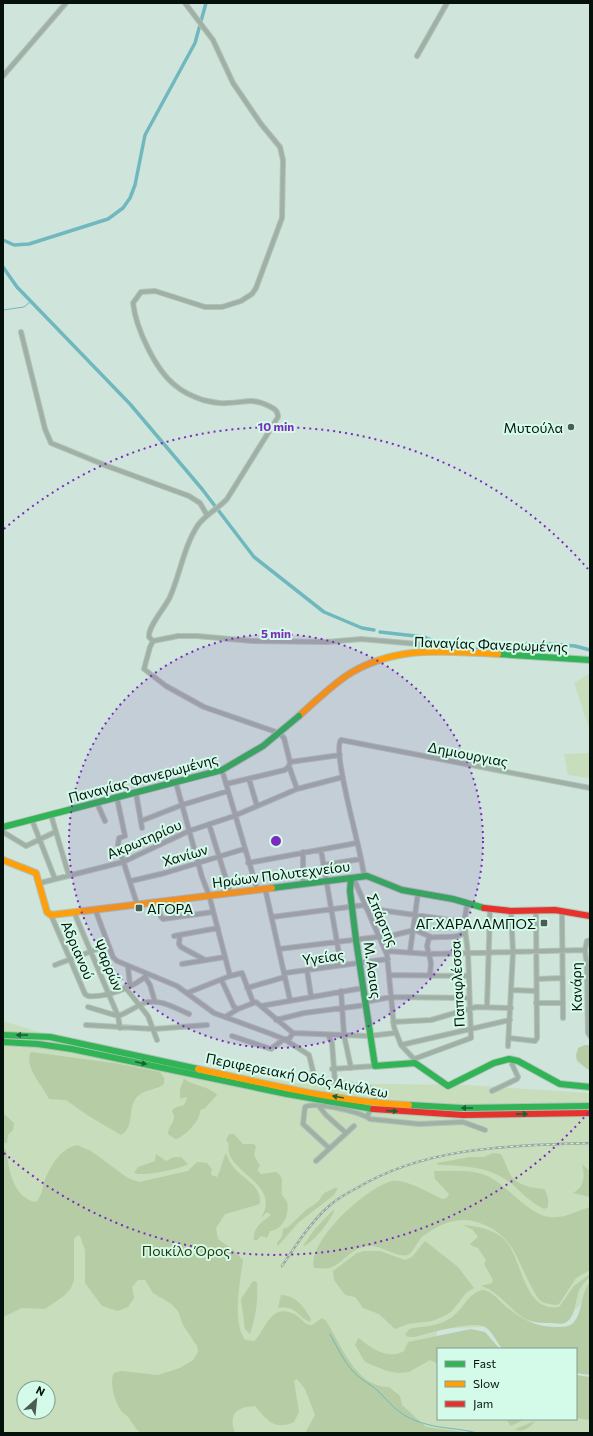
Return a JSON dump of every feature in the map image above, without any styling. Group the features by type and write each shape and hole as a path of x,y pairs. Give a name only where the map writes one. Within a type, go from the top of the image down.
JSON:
{"main road":[{"name":"Παναγίας Φανερωμένης","path":"3,827 222,770 243,760 264,746 343,678 369,663 388,656 428,652 590,660"},
{"path":"3,860 38,875 47,912 51,915"},
{"name":"Ηρώων Πολυτεχνείου","path":"51,915 364,876 402,890 453,899 490,910 511,912 536,910 590,916"},
{"name":"Μ. Ασιας","path":"352,877 352,907 356,940 375,1066"},
{"name":"Περιφερειακή Οδός Αιγάλεω","path":"3,1035 50,1037 290,1089 379,1104 462,1108 590,1106"},
{"name":"Περιφερειακή Οδός Αιγάλεω","path":"3,1042 34,1043 69,1048 289,1094 379,1110 462,1114 590,1113"},
{"path":"375,1066 415,1063 448,1086 494,1063 513,1060 560,1084 590,1087"}],"street":[{"path":"3,76 66,3"},
{"path":"153,641 149,637 150,630 169,598 197,527 207,515 217,509 227,499 277,421 278,414 274,409 254,400 227,404 208,402 176,387 162,371 151,353 137,323 133,302 140,292 155,291 204,307 222,307 241,301 252,294 256,288 281,224 283,170 280,147 261,124 233,83 213,40 185,3"},
{"path":"417,56 447,3"},
{"path":"21,332 45,428 51,443 99,463 189,496 200,503 207,515"},
{"path":"153,641 178,636 197,636 252,641 327,642 361,639 418,644 428,652"},
{"path":"153,641 144,667 148,674 166,686 208,709 279,733 284,738 289,764 297,789"},
{"name":"Δημιουργιας","path":"340,755 339,743 341,740 590,788"},
{"path":"226,784 285,770 289,764 340,755 343,777 364,876"},
{"path":"222,770 234,816 257,889"},
{"name":"Ακρωτηρίου","path":"40,884 123,862 189,831 234,816 297,789 343,777"},
{"path":"249,779 257,806"},
{"path":"176,783 198,863 209,895 230,976"},
{"path":"141,821 182,805 228,791"},
{"path":"136,793 142,828"},
{"path":"117,798 125,836 118,840 123,862 131,881 137,904"},
{"path":"97,803 104,821"},
{"path":"51,815 69,876"},
{"path":"32,820 55,879"},
{"path":"209,824 230,892"},
{"path":"3,832 23,846 29,846 55,832"},
{"path":"248,863 357,843"},
{"name":"Χανίων","path":"131,881 244,849"},
{"path":"320,850 341,965"},
{"path":"303,852 303,883"},
{"path":"323,865 361,859"},
{"name":"Σπάρτης","path":"352,877 378,937 386,951 390,975 395,1033 401,1045 412,1058 417,1059"},
{"path":"265,888 290,1000"},
{"path":"410,952 418,893"},
{"path":"156,902 163,919 213,912"},
{"name":"Παπαφλέσσα","path":"417,1059 469,1039 471,1036 468,998 468,953 464,922 467,904"},
{"path":"272,917 365,906 464,922"},
{"path":"95,909 113,957 146,976 177,986 210,1011 284,1039 309,1055 313,1071"},
{"path":"487,1006 490,910"},
{"path":"509,1038 537,1040 536,910"},
{"name":"Ψαρρών","path":"74,912 109,993 118,1016 120,1028"},
{"path":"508,1046 513,952 511,912"},
{"path":"562,912 563,1018"},
{"name":"Αδριανού","path":"51,915 85,994 91,996 109,993"},
{"path":"174,936 218,928"},
{"path":"279,949 378,937 418,930 431,937 454,937 465,933"},
{"path":"180,935 179,944 181,947 206,961"},
{"path":"430,976 431,963 427,946 428,940 431,937"},
{"name":"Κανάρη","path":"589,1036 589,966 586,950 587,941 590,940"},
{"path":"55,965 108,945"},
{"path":"386,951 429,954 586,950"},
{"path":"182,964 226,957"},
{"name":"Υγείας","path":"247,988 285,975 307,970 388,959"},
{"path":"128,967 130,985"},
{"path":"307,970 311,996"},
{"path":"187,993 222,981 230,976 242,974 253,1002 261,1006 293,1033 370,1036 395,1033"},
{"path":"390,975 468,976"},
{"path":"109,993 130,985 146,976"},
{"path":"146,976 155,1002"},
{"path":"537,979 562,978"},
{"path":"222,981 231,1004 238,1009"},
{"path":"125,987 148,1016 157,1040"},
{"path":"261,1006 363,988"},
{"path":"512,990 536,991"},
{"path":"341,991 344,1035 351,1068"},
{"path":"276,1020 304,1013 342,1008 391,997 468,998"},
{"path":"88,1007 118,1016 139,1006 155,1002 168,1005 189,1014"},
{"path":"225,1017 253,1002"},
{"path":"536,1003 562,1003"},
{"path":"393,1022 432,1020 469,1009 487,1006 510,1008"},
{"path":"401,1045 510,1020"},
{"path":"86,1025 154,1029 207,1024"},
{"path":"232,1036 273,1048 284,1039 289,1039 293,1033"},
{"path":"328,1035 332,1043 332,1069 336,1084 369,1088 374,1091 376,1098"},
{"path":"492,1091 518,1078 512,1064 513,1060"},
{"path":"332,1069 375,1066"},
{"path":"329,1148 302,1124 305,1107 310,1105 359,1113 374,1120 419,1124 463,1122 485,1130"},
{"path":"318,1106 346,1133"},
{"path":"367,1117 370,1112"},
{"path":"316,1160 354,1126"}],"green space":[{"path":"590,673 590,731 574,683"},
{"path":"590,753 590,778 568,775 564,754"},
{"name":"Ποικίλο Όρος","path":"3,1021 98,1050 297,1083 467,1085 590,1093 590,1296 577,1308 521,1325 437,1329 437,1420 577,1420 577,1390 590,1387 590,1433 3,1433"},
{"path":"585,1045 590,1045 590,1071 577,1061 576,1055 578,1048"},
{"path":"31,1052 114,1063 160,1072 164,1078 164,1084 138,1096 132,1106 128,1127 121,1135 87,1115 66,1100 49,1099 32,1070 29,1058"},
{"path":"184,1079 210,1090 217,1095 205,1108 200,1110 200,1114 192,1128 179,1138 175,1139 168,1134 168,1131 174,1118 172,1111 174,1108 184,1105 187,1098 180,1099 180,1089"},
{"path":"3,1113 14,1123 13,1130 8,1135 7,1143 3,1143"},
{"path":"229,1134 234,1134 243,1144 253,1144 256,1146 254,1155 260,1166 258,1171 261,1174 276,1172 281,1177 282,1195 287,1202 288,1207 286,1217 278,1228 270,1231 267,1238 261,1236 257,1240 254,1240 256,1228 271,1215 267,1212 261,1218 265,1209 265,1199 262,1190 239,1168 233,1160 229,1153 229,1144 226,1140"},
{"path":"77,1145 91,1151 128,1178 139,1182 188,1171 197,1162 207,1163 212,1169 211,1175 217,1177 226,1153 229,1161 236,1170 254,1186 259,1196 260,1203 225,1214 216,1228 218,1239 232,1249 243,1260 238,1312 241,1332 245,1340 254,1341 269,1320 279,1312 286,1311 294,1314 309,1325 312,1325 322,1318 326,1321 344,1352 359,1373 367,1380 377,1385 389,1387 400,1396 402,1405 426,1427 470,1433 305,1433 315,1415 305,1389 297,1379 294,1381 299,1412 294,1422 276,1425 267,1420 255,1406 243,1408 235,1413 232,1421 235,1433 141,1433 118,1406 112,1386 114,1373 121,1371 158,1375 180,1368 193,1360 198,1352 197,1346 183,1325 178,1311 170,1303 153,1293 145,1280 138,1280 132,1287 134,1298 128,1307 118,1311 102,1306 85,1283 85,1250 80,1236 78,1235 74,1239 74,1280 71,1288 64,1296 45,1309 22,1308 3,1317 3,1149 6,1150 11,1174 17,1189 22,1195 36,1202 40,1197 45,1179 57,1158 66,1150"},
{"path":"493,1153 501,1154 512,1177 520,1183 529,1187 545,1190 548,1198 548,1207 544,1209 535,1204 512,1184 486,1170 438,1165 437,1163 470,1157 484,1157"},
{"path":"156,1154 166,1161 174,1157 181,1157 188,1164 161,1172 145,1174 134,1173 138,1167 155,1161"},
{"path":"582,1164 590,1171 590,1197 573,1193 582,1184 584,1172"},
{"path":"434,1171 466,1171 485,1175 503,1186 529,1208 548,1217 558,1217 590,1207 590,1270 576,1278 559,1304 544,1303 536,1294 512,1247 506,1240 489,1227 470,1220 449,1222 436,1228 423,1236 408,1255 398,1255 378,1247 367,1246 361,1247 351,1253 333,1267 314,1268 314,1257 329,1230 354,1204 381,1185 392,1181 404,1182 442,1199 447,1198 449,1194 435,1179"},
{"path":"338,1188 334,1195 299,1222 278,1246 277,1243 282,1236 283,1229 288,1227 306,1210 318,1202 324,1193"},
{"path":"334,1209 330,1219 321,1231 311,1241 303,1246 314,1230"},
{"path":"463,1225 484,1228 503,1238 510,1246 530,1293 537,1301 547,1306 559,1307 574,1286 590,1274 590,1277 580,1288 574,1310 569,1320 565,1323 559,1324 528,1320 516,1312 494,1292 481,1286 492,1283 493,1280 484,1264 486,1260 478,1248 470,1244 478,1237 473,1230"},
{"path":"425,1241 458,1267 474,1288 467,1292 451,1312 444,1316 432,1321 408,1324 395,1329 379,1314 363,1308 355,1297 345,1295 334,1280 333,1271 357,1253 364,1251 380,1251 405,1260 412,1257"},
{"path":"253,1281 257,1282 257,1302 250,1334 245,1329 241,1299"},
{"path":"590,1282 590,1375 577,1373 577,1348 501,1348 490,1331 479,1325 460,1326 414,1337 405,1335 409,1329 444,1322 454,1316 468,1299 482,1290 491,1293 514,1313 534,1324 549,1327 567,1326 576,1320"},
{"path":"281,1295 291,1297 296,1300 306,1310 311,1319 310,1322 289,1308 278,1308"},
{"path":"471,1329 485,1332 499,1348 437,1348 437,1364 430,1360 409,1372 398,1373 387,1371 365,1362 355,1345 358,1338 372,1348 381,1352 386,1354 395,1354 404,1351 408,1342"},
{"path":"577,1375 590,1377 590,1420 577,1418"},
{"path":"507,1420 523,1420 511,1426"},
{"path":"535,1421 529,1427 521,1431 515,1429"}],"waterway":[{"path":"3,240 14,245 29,244 108,219 123,208 130,198 135,185 145,135 195,43 206,3"},
{"path":"3,267 17,287 130,404 202,489 254,557 324,612 362,628 374,630"},
{"path":"3,310 24,307 31,301"},
{"path":"380,632 424,637 449,647 466,649 489,650 527,644 550,644 575,646 590,650"},
{"path":"330,1334 354,1373 377,1390 400,1412 410,1418 432,1426 477,1433"}],"railway":[{"path":"282,1266 309,1227 329,1206 346,1194 384,1174 441,1156 470,1151 500,1147 590,1143"}],"traffic: fast":[{"path":"498,654 590,660"},
{"path":"222,770 263,746 299,716"},
{"path":"3,827 222,770"},
{"path":"272,888 367,876 402,890 453,899 484,908"},
{"path":"351,878 350,891 356,940 375,1066 415,1063 448,1086 494,1063 509,1059 518,1061 560,1084 590,1087"},
{"path":"3,1035 50,1037 198,1069"},
{"path":"3,1042 38,1044 72,1049 287,1094 373,1109"},
{"path":"409,1105 462,1108 590,1106"}],"traffic: slow":[{"path":"299,716 346,676 364,666 382,659 420,652 439,651 498,654"},
{"path":"3,860 36,873 47,912 51,915 272,888"},
{"path":"198,1069 329,1096 409,1105"}],"traffic: jam":[{"path":"484,908 511,911 555,910 590,916"},
{"path":"373,1109 463,1115 590,1113"}],"place":[{"name":"Μυτούλα","path":"571,427"},
{"name":"ΑΓΟΡΑ","path":"139,908"},
{"name":"ΑΓ.ΧΑΡΑΛΑΜΠΟΣ","path":"544,923"}]}
